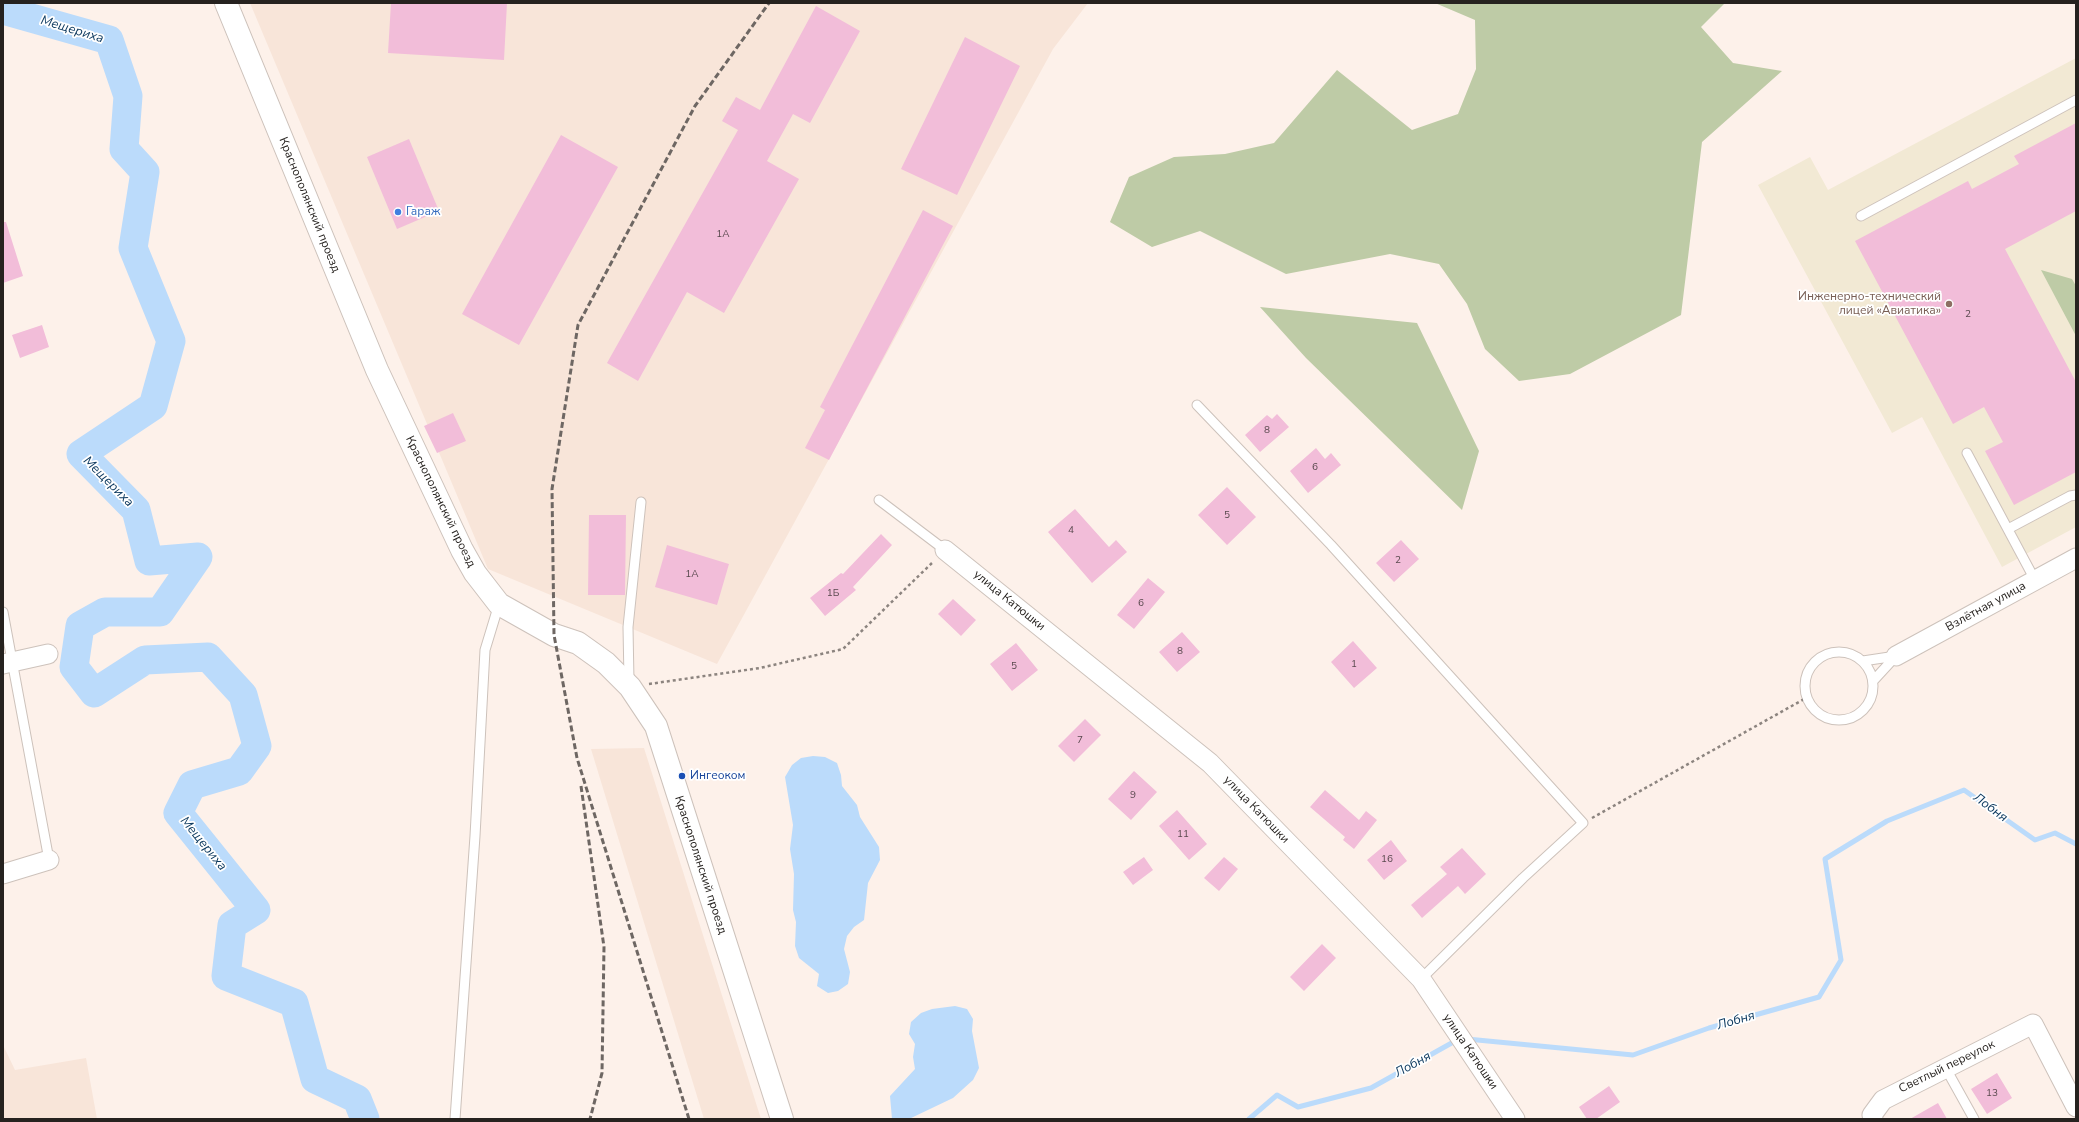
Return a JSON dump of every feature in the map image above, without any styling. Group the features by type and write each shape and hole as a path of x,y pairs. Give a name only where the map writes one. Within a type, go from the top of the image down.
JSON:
{"main road":[{"name":"Краснополянский проезд","path":"226,3 378,370 462,550 478,578 499,604 554,635 578,643 606,663 630,687 656,726 782,1119"}],"street":[{"name":"улица Катюшки","path":"945,550 1210,763 1421,979 1515,1119"},
{"name":"Взлётная улица","path":"1896,656 2076,558"},
{"path":"7,663 48,654"},
{"path":"3,874 49,860"},
{"name":"Светлый переулок","path":"1873,1119 1872,1115 1883,1100 1945,1067 2033,1024 2076,1107"}],"lane":[{"path":"1861,216 2076,100"},
{"path":"1198,405 1331,545 1583,823 1523,878 1421,979"},
{"path":"1967,453 2035,580"},
{"path":"2008,529 2070,496 2076,495"},
{"path":"879,500 945,550"},
{"path":"630,687 628,627 641,502"},
{"path":"455,1119 475,844 485,650 499,604"},
{"path":"3,612 7,663 49,860"},
{"path":"1842,652 1853,655 1863,661 1869,670 1873,681 1872,692 1868,703 1862,711 1852,717 1836,720 1820,715 1812,707 1806,698 1804,686 1806,675 1812,665 1820,657 1830,653 1842,652"},
{"path":"1863,661 1896,656"},
{"path":"1873,681 1896,656"},
{"path":"1945,1067 1974,1119"}],"path":[{"path":"630,687 760,668 843,649 945,550"},
{"path":"1583,823 1806,698"}],"shaded area":[{"path":"250,3 1088,3 1053,49 717,664 488,569"},
{"name":"Инженерно-технический лицей «Авиатика»","path":"2076,58 2076,527 2002,567 1922,417 1892,433 1758,185 1810,157 1828,190"},
{"path":"644,748 761,1119 704,1119 591,749"},
{"path":"3,1045 15,1070 86,1058 97,1119 3,1119"}],"green space":[{"path":"1435,3 1725,3 1701,27 1733,63 1782,71 1702,142 1681,315 1570,374 1519,381 1485,349 1467,304 1439,264 1390,254 1286,274 1200,231 1152,247 1110,222 1129,177 1174,157 1225,154 1274,143 1337,70 1412,130 1458,114 1476,69 1475,20"},
{"path":"2041,270 2072,279 2076,286 2076,336"},
{"path":"1260,307 1417,323 1479,451 1462,510 1306,358"}],"water":[{"path":"813,756 825,757 837,763 841,775 842,786 857,805 860,817 879,847 880,860 868,883 864,920 854,927 847,936 844,949 850,972 848,984 838,991 828,993 817,986 819,974 799,958 795,946 796,922 793,910 794,874 790,849 793,825 785,777 792,765 801,758"},
{"path":"955,1006 967,1009 973,1019 972,1031 979,1068 973,1080 953,1098 909,1119 892,1119 890,1096 915,1069 913,1057 915,1044 909,1034 911,1022 921,1013 932,1009"}],"building":[{"path":"391,3 507,3 504,60 388,53"},
{"path":"816,6 860,31 810,123 793,114 767,161 799,179 724,313 687,292 638,381 607,363 738,130 722,121 736,97 760,110"},
{"path":"965,37 1020,66 957,195 901,169"},
{"path":"2076,123 2076,211 2005,249 2076,382 2076,472 2014,505 1985,451 2003,442 1984,407 1953,424 1855,241 1968,181 1972,189 2019,164 2014,156"},
{"path":"561,135 618,167 519,345 462,314"},
{"path":"409,139 439,211 397,229 367,157"},
{"path":"923,210 953,226 829,460 805,448 825,410 820,407"},
{"path":"3,222 6,222 23,276 3,283"},
{"path":"42,325 49,347 20,358 12,335"},
{"path":"453,413 466,441 437,453 424,426"},
{"path":"1277,414 1289,427 1260,452 1245,435 1267,415 1272,419"},
{"path":"1316,448 1325,459 1331,453 1341,465 1308,493 1290,471"},
{"path":"1227,487 1256,517 1227,545 1198,515"},
{"path":"1075,509 1109,547 1116,540 1127,552 1092,583 1048,532"},
{"path":"589,515 626,515 625,595 588,595"},
{"path":"881,534 892,545 853,587 856,590 825,616 810,598 841,573 843,574"},
{"path":"1401,540 1419,559 1394,582 1376,563"},
{"path":"667,545 729,564 717,605 655,587"},
{"path":"1148,578 1165,592 1134,629 1117,615"},
{"path":"953,599 976,620 961,636 938,614"},
{"path":"1182,632 1200,652 1177,672 1159,652"},
{"path":"1353,641 1377,668 1354,688 1331,662"},
{"path":"1016,643 1038,670 1012,691 990,664"},
{"path":"1085,719 1101,735 1074,762 1058,746"},
{"path":"1134,771 1157,792 1131,820 1108,799"},
{"path":"1325,790 1359,820 1366,811 1377,820 1354,849 1343,840 1345,837 1310,807"},
{"path":"1177,810 1207,844 1189,860 1159,826"},
{"path":"1391,840 1407,861 1384,880 1367,860"},
{"path":"1462,848 1486,874 1465,894 1458,886 1422,918 1411,905 1447,874 1440,867"},
{"path":"1144,857 1153,870 1133,885 1123,872"},
{"path":"1224,857 1238,869 1219,891 1204,878"},
{"path":"1322,944 1336,958 1304,991 1290,977"},
{"path":"1997,1073 2012,1098 1987,1114 1971,1089"},
{"path":"1609,1086 1620,1102 1596,1119 1587,1119 1579,1107"},
{"path":"1938,1103 1947,1119 1910,1119"}],"waterway":[{"name":"Мещериха","path":"3,10 109,40 128,96 124,149 145,172 133,248 171,341 153,406 81,454 136,510 149,561 198,557 160,612 105,612 80,626 74,667 94,693 145,660 208,657 243,695 257,746 239,771 192,785 178,813 256,910 232,925 226,976 294,1003 315,1079 357,1099 365,1119"},
{"name":"Лобня","path":"1467,1039 1633,1055 1709,1028 1819,997 1841,960 1825,859 1887,821 1964,790 2035,840 2055,833 2076,844"},
{"name":"Лобня","path":"1249,1119 1277,1095 1298,1107 1371,1088 1457,1040"}],"railway":[{"path":"689,1119 577,758 554,635 552,489 578,325 695,106 769,3"},
{"path":"581,786 604,947 602,1073 590,1119"}],"place":[{"name":"Гараж","path":"398,212"},
{"name":"Инженерно-технический лицей «Авиатика»","path":"1949,304"},
{"name":"Ингеоком","path":"682,776"}]}
